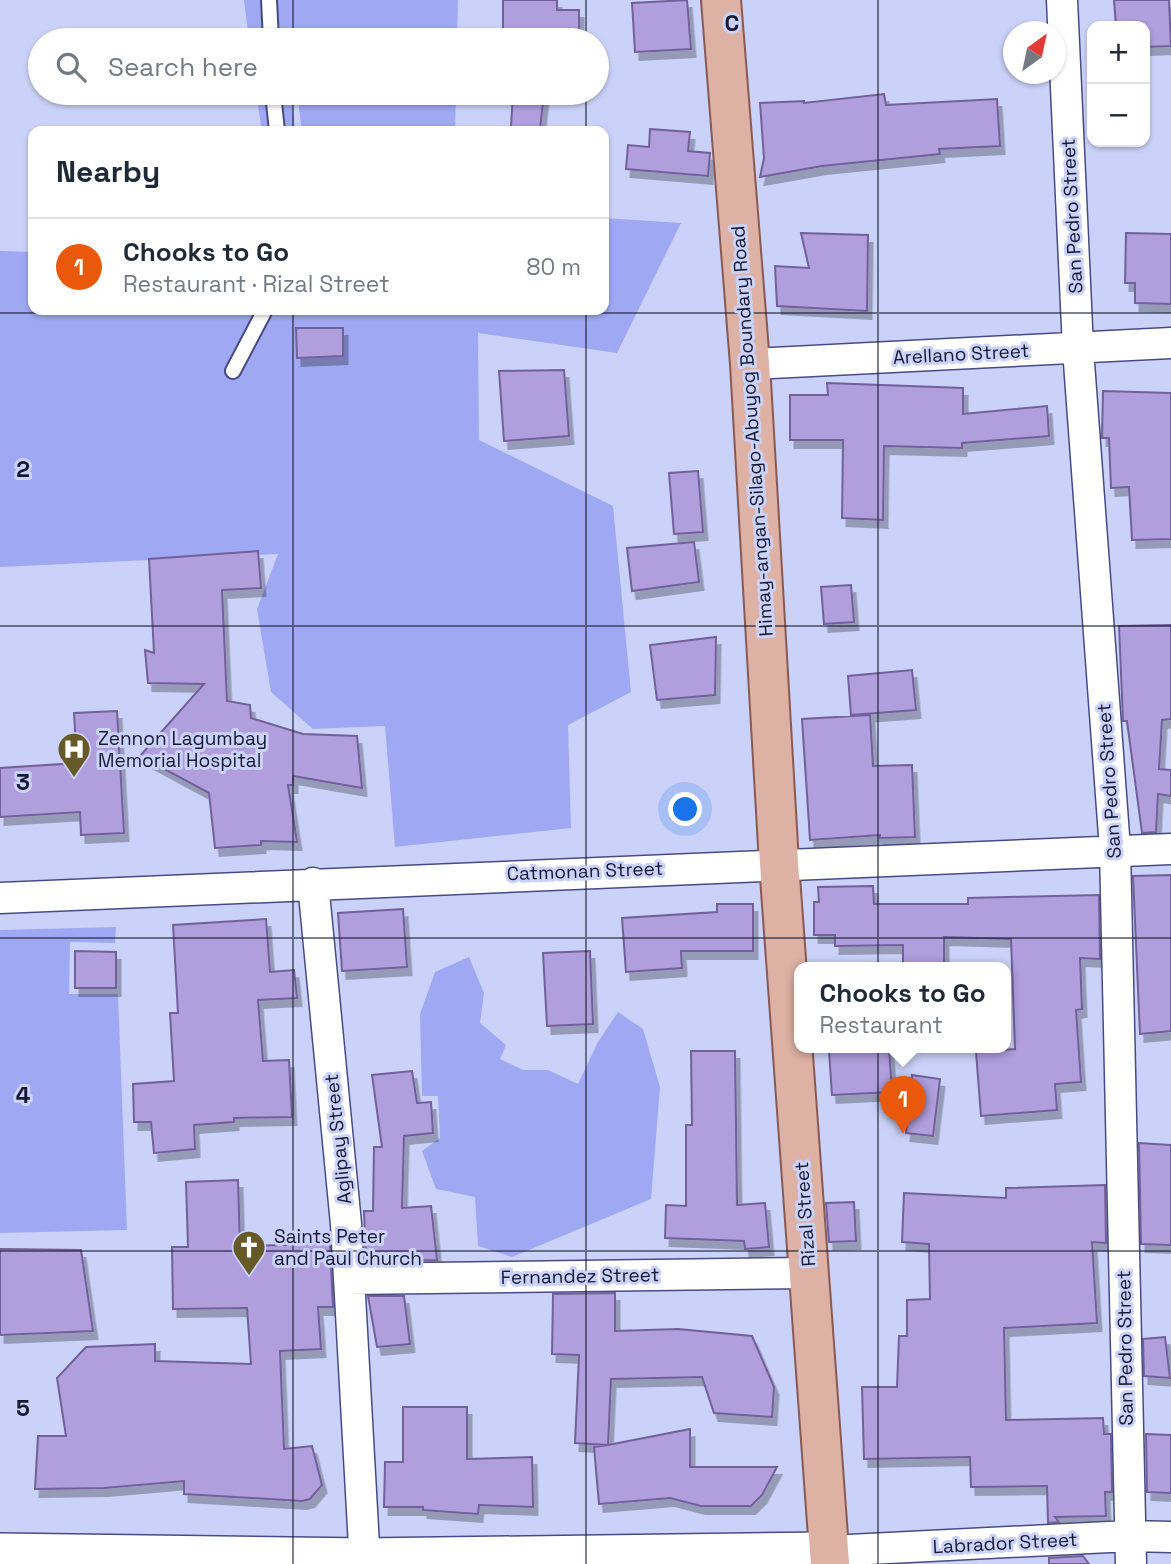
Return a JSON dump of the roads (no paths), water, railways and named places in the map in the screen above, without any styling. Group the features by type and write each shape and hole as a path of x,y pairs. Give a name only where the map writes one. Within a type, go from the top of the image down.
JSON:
{"main road":[{"name":"Himay-angan-Silago-Abuyog Boundary Road","path":"720,0 750,364 779,863"},
{"name":"Rizal Street","path":"779,863 829,1558"}],"street":[{"name":"San Pedro Street","path":"1062,0 1078,349 1115,849 1130,1550"},
{"name":"Arellano Street","path":"750,364 1171,343"},
{"name":"Catmonan Street","path":"0,898 779,863 1171,849"},
{"name":"Aglipay Street","path":"313,883 350,1279 365,1561"},
{"name":"Fernandez Street","path":"350,1279 809,1273"},
{"name":"Labrador Street","path":"0,1552 365,1561 829,1558 1130,1550 1171,1537"}],"lane":[{"path":"270,0 271,28"},
{"path":"274,105 276,126"},
{"path":"233,371 262,315"}],"place":[{"name":"Zennon Lagumbay Memorial Hospital","path":"74,779"},
{"name":"Chooks to Go","path":"903,1134"},
{"name":"Saints Peter and Paul Church","path":"249,1277"}]}
